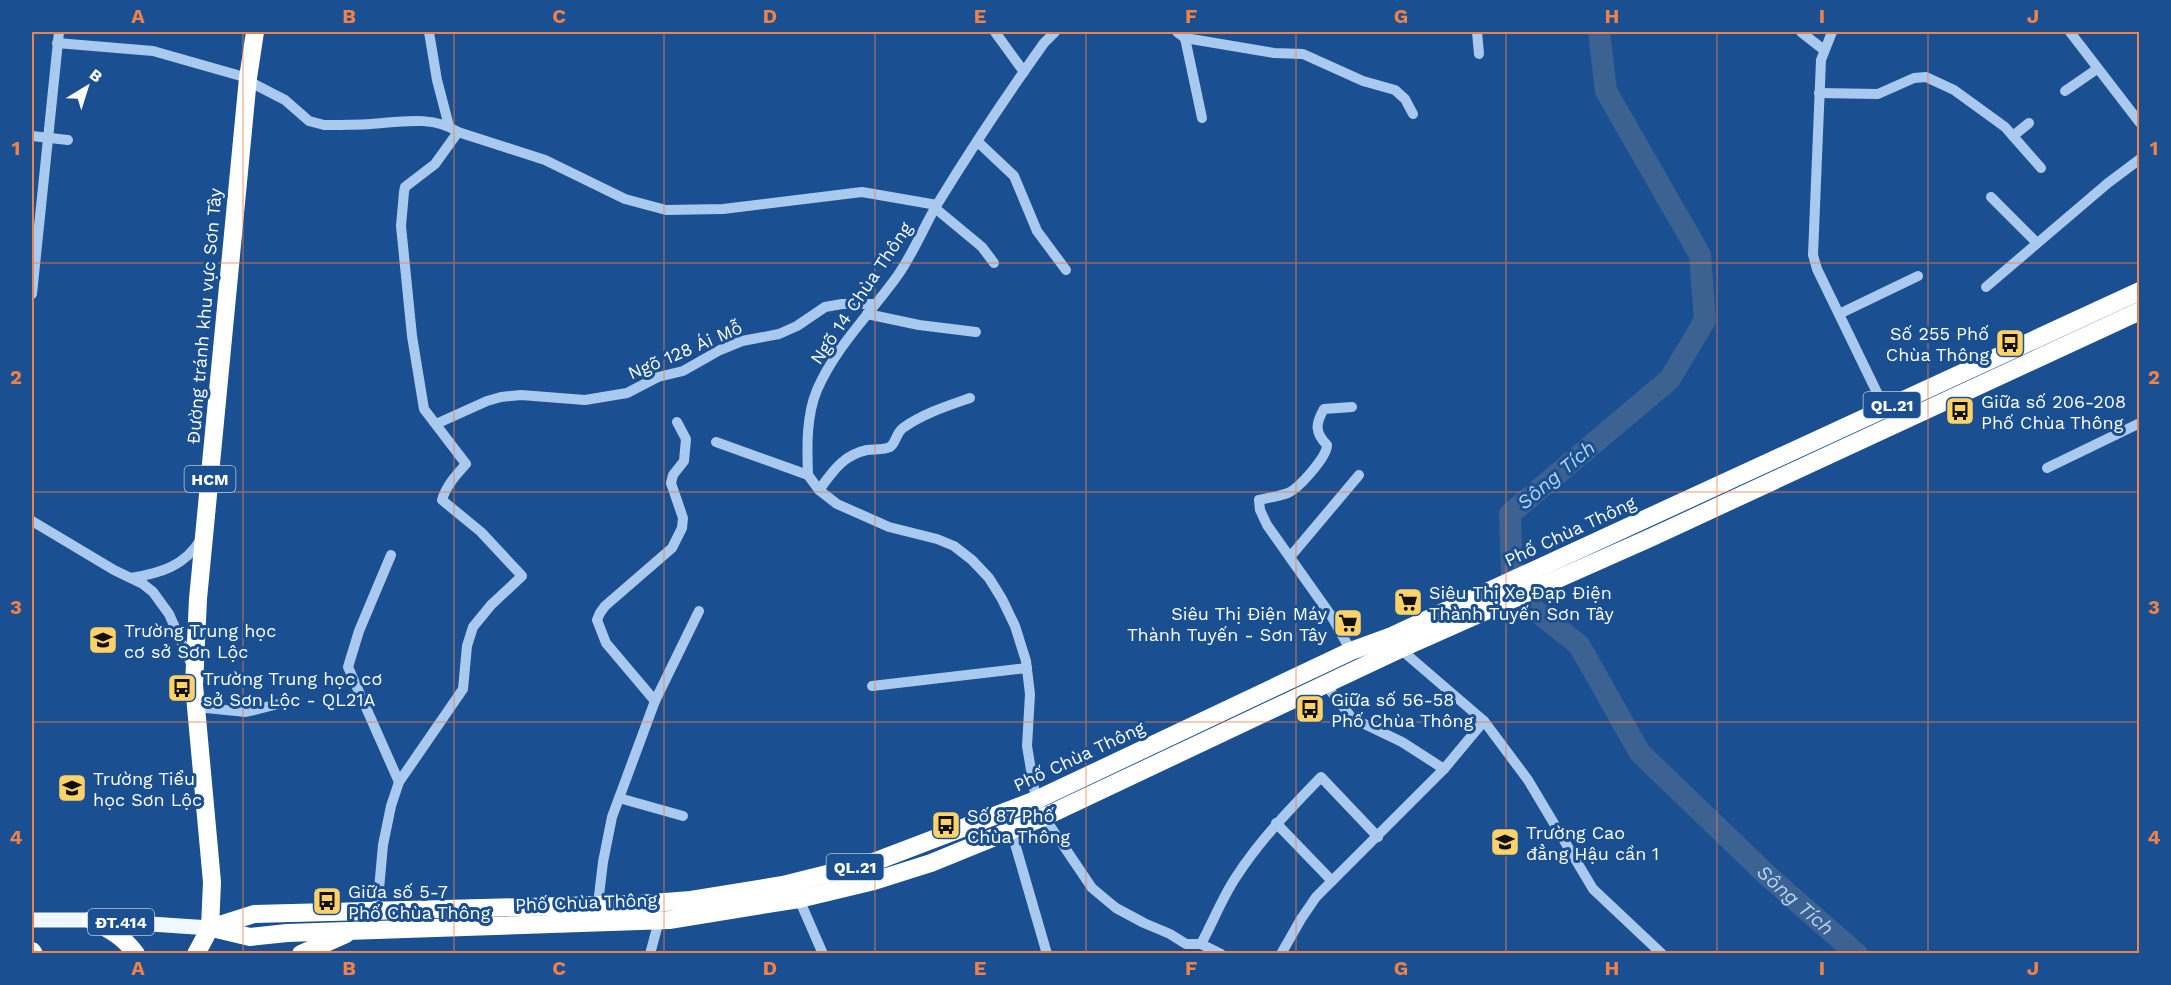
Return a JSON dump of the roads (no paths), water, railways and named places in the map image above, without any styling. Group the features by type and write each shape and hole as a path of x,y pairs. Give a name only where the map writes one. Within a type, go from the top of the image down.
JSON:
{"highway":[{"name":"Đường tránh khu vực Sơn Tây","path":"210,928 212,882 196,707 195,671 204,535 248,78 255,32"},
{"name":"Phố Chùa Thông","path":"210,928 254,914 691,900 931,863 1044,817 1325,684 1396,643 1455,616 1644,520 2139,291"},
{"name":"Phố Chùa Thông","path":"1455,616 1650,538 2139,311"},
{"name":"Phố Chùa Thông","path":"210,928 250,937 359,930 658,921 799,899 872,872 1036,800 1351,651 1396,643"},
{"path":"385,911 394,929"},
{"path":"91,920 128,942 136,954"},
{"path":"196,954 210,928"},
{"path":"301,954 359,930"}],"main road":[{"name":"ĐT.414","path":"32,920 91,920 210,928"}],"street":[{"path":"385,911 383,845 391,806 399,782 463,689 467,646 473,627 491,604 522,576 481,532 442,500 452,480 466,464 424,409 412,336 401,226 403,203 405,187 435,164 454,129 438,80 429,32"},
{"path":"995,32 1024,72"},
{"name":"Ngõ 14 Chùa Thông","path":"808,475 810,416 816,392 827,370 844,342 898,275 920,241 936,207 1024,72 1044,43 1055,32"},
{"path":"1477,32 1479,54"},
{"path":"1801,32 1824,50"},
{"path":"1832,32 1821,60 1813,255 1816,269 1885,409"},
{"path":"2070,32 2139,123"},
{"path":"1202,118 1181,35 1274,53 1303,54 1363,81 1395,90 1405,99 1413,114"},
{"path":"32,294 58,37 153,51 248,78 254,84 285,100 314,124 324,126 397,121 435,123 545,160 625,199 666,210 723,209 862,192 936,207 982,247 994,263"},
{"path":"2065,91 2097,69"},
{"path":"1819,93 1878,94 1914,78 1926,77 1954,90 1987,114 2013,136 2041,168"},
{"path":"2013,136 2029,123"},
{"path":"32,136 68,140"},
{"path":"978,142 1014,176 1037,231 1066,270"},
{"path":"1986,287 2139,159"},
{"path":"1991,197 2037,243"},
{"path":"1839,315 1918,276"},
{"name":"Ngõ 128 Ái Mỗ","path":"436,424 501,397 521,395 585,400 627,393 658,377 683,371 720,350 742,342 779,334 797,326 825,307 874,304"},
{"path":"867,314 919,325 976,332"},
{"path":"819,490 844,459 865,451 889,447 894,443 896,435 904,428 948,405 970,398"},
{"path":"1351,651 1332,617 1267,525 1260,510 1259,500 1289,492 1299,486 1327,451 1327,445 1318,436 1317,422 1324,410 1352,407"},
{"path":"655,701 606,643 597,620 605,606 672,548 682,528 683,518 671,483 673,475 684,461 686,439 677,422"},
{"path":"2047,468 2139,423"},
{"path":"716,442 808,475 819,490 837,504 889,527 937,539 954,546 972,560 989,578 1002,599 1015,626 1027,668 1030,694 1027,746 1036,800 1044,817 1092,888 1116,908 1186,944 1201,944 1221,954"},
{"path":"1290,557 1359,475"},
{"path":"32,522 148,588 162,602 195,671"},
{"path":"131,578 175,566 191,554 204,535"},
{"path":"391,555 359,631 348,667 399,782"},
{"path":"598,904 612,817 655,701 699,611"},
{"path":"1396,643 1484,721 1528,780 1593,890 1662,954"},
{"path":"872,686 1027,668"},
{"path":"1325,684 1352,718 1402,742 1444,769"},
{"path":"196,707 246,712 278,704"},
{"path":"1281,954 1301,919 1332,881 1444,769 1484,721"},
{"path":"1201,944 1234,880 1276,823 1321,777 1378,837"},
{"path":"619,798 683,816"},
{"path":"1276,823 1332,881"},
{"path":"1011,830 1047,954"},
{"path":"799,899 823,954"},
{"path":"650,954 665,902"}],"waterway":[{"name":"Sông Tích","path":"1599,32 1606,91 1700,255 1705,320 1670,379 1510,514 1512,575 1531,607 1579,645 1640,753 1768,876 1857,954"}],"place":[{"name":"Số 255 Phố Chùa Thông","path":"2010,343"},
{"name":"Giữa số 206-208 Phố Chùa Thông","path":"1960,411"},
{"name":"Siêu Thị Xe Đạp Điện Thành Tuyến Sơn Tây","path":"1408,602"},
{"name":"Siêu Thị Điện Máy Thành Tuyến - Sơn Tây","path":"1348,623"},
{"name":"Trường Trung học cơ sở Sơn Lộc","path":"103,640"},
{"name":"Trường Trung học cơ sở Sơn Lộc - QL21A","path":"182,688"},
{"name":"Giữa số 56-58 Phố Chùa Thông","path":"1310,709"},
{"name":"Trường Tiểu học Sơn Lộc","path":"72,788"},
{"name":"Số 87 Phố Chùa Thông","path":"946,825"},
{"name":"Trường Cao đẳng Hậu cần 1","path":"1505,842"},
{"name":"Giữa số 5-7 Phố Chùa Thông","path":"327,901"}]}
